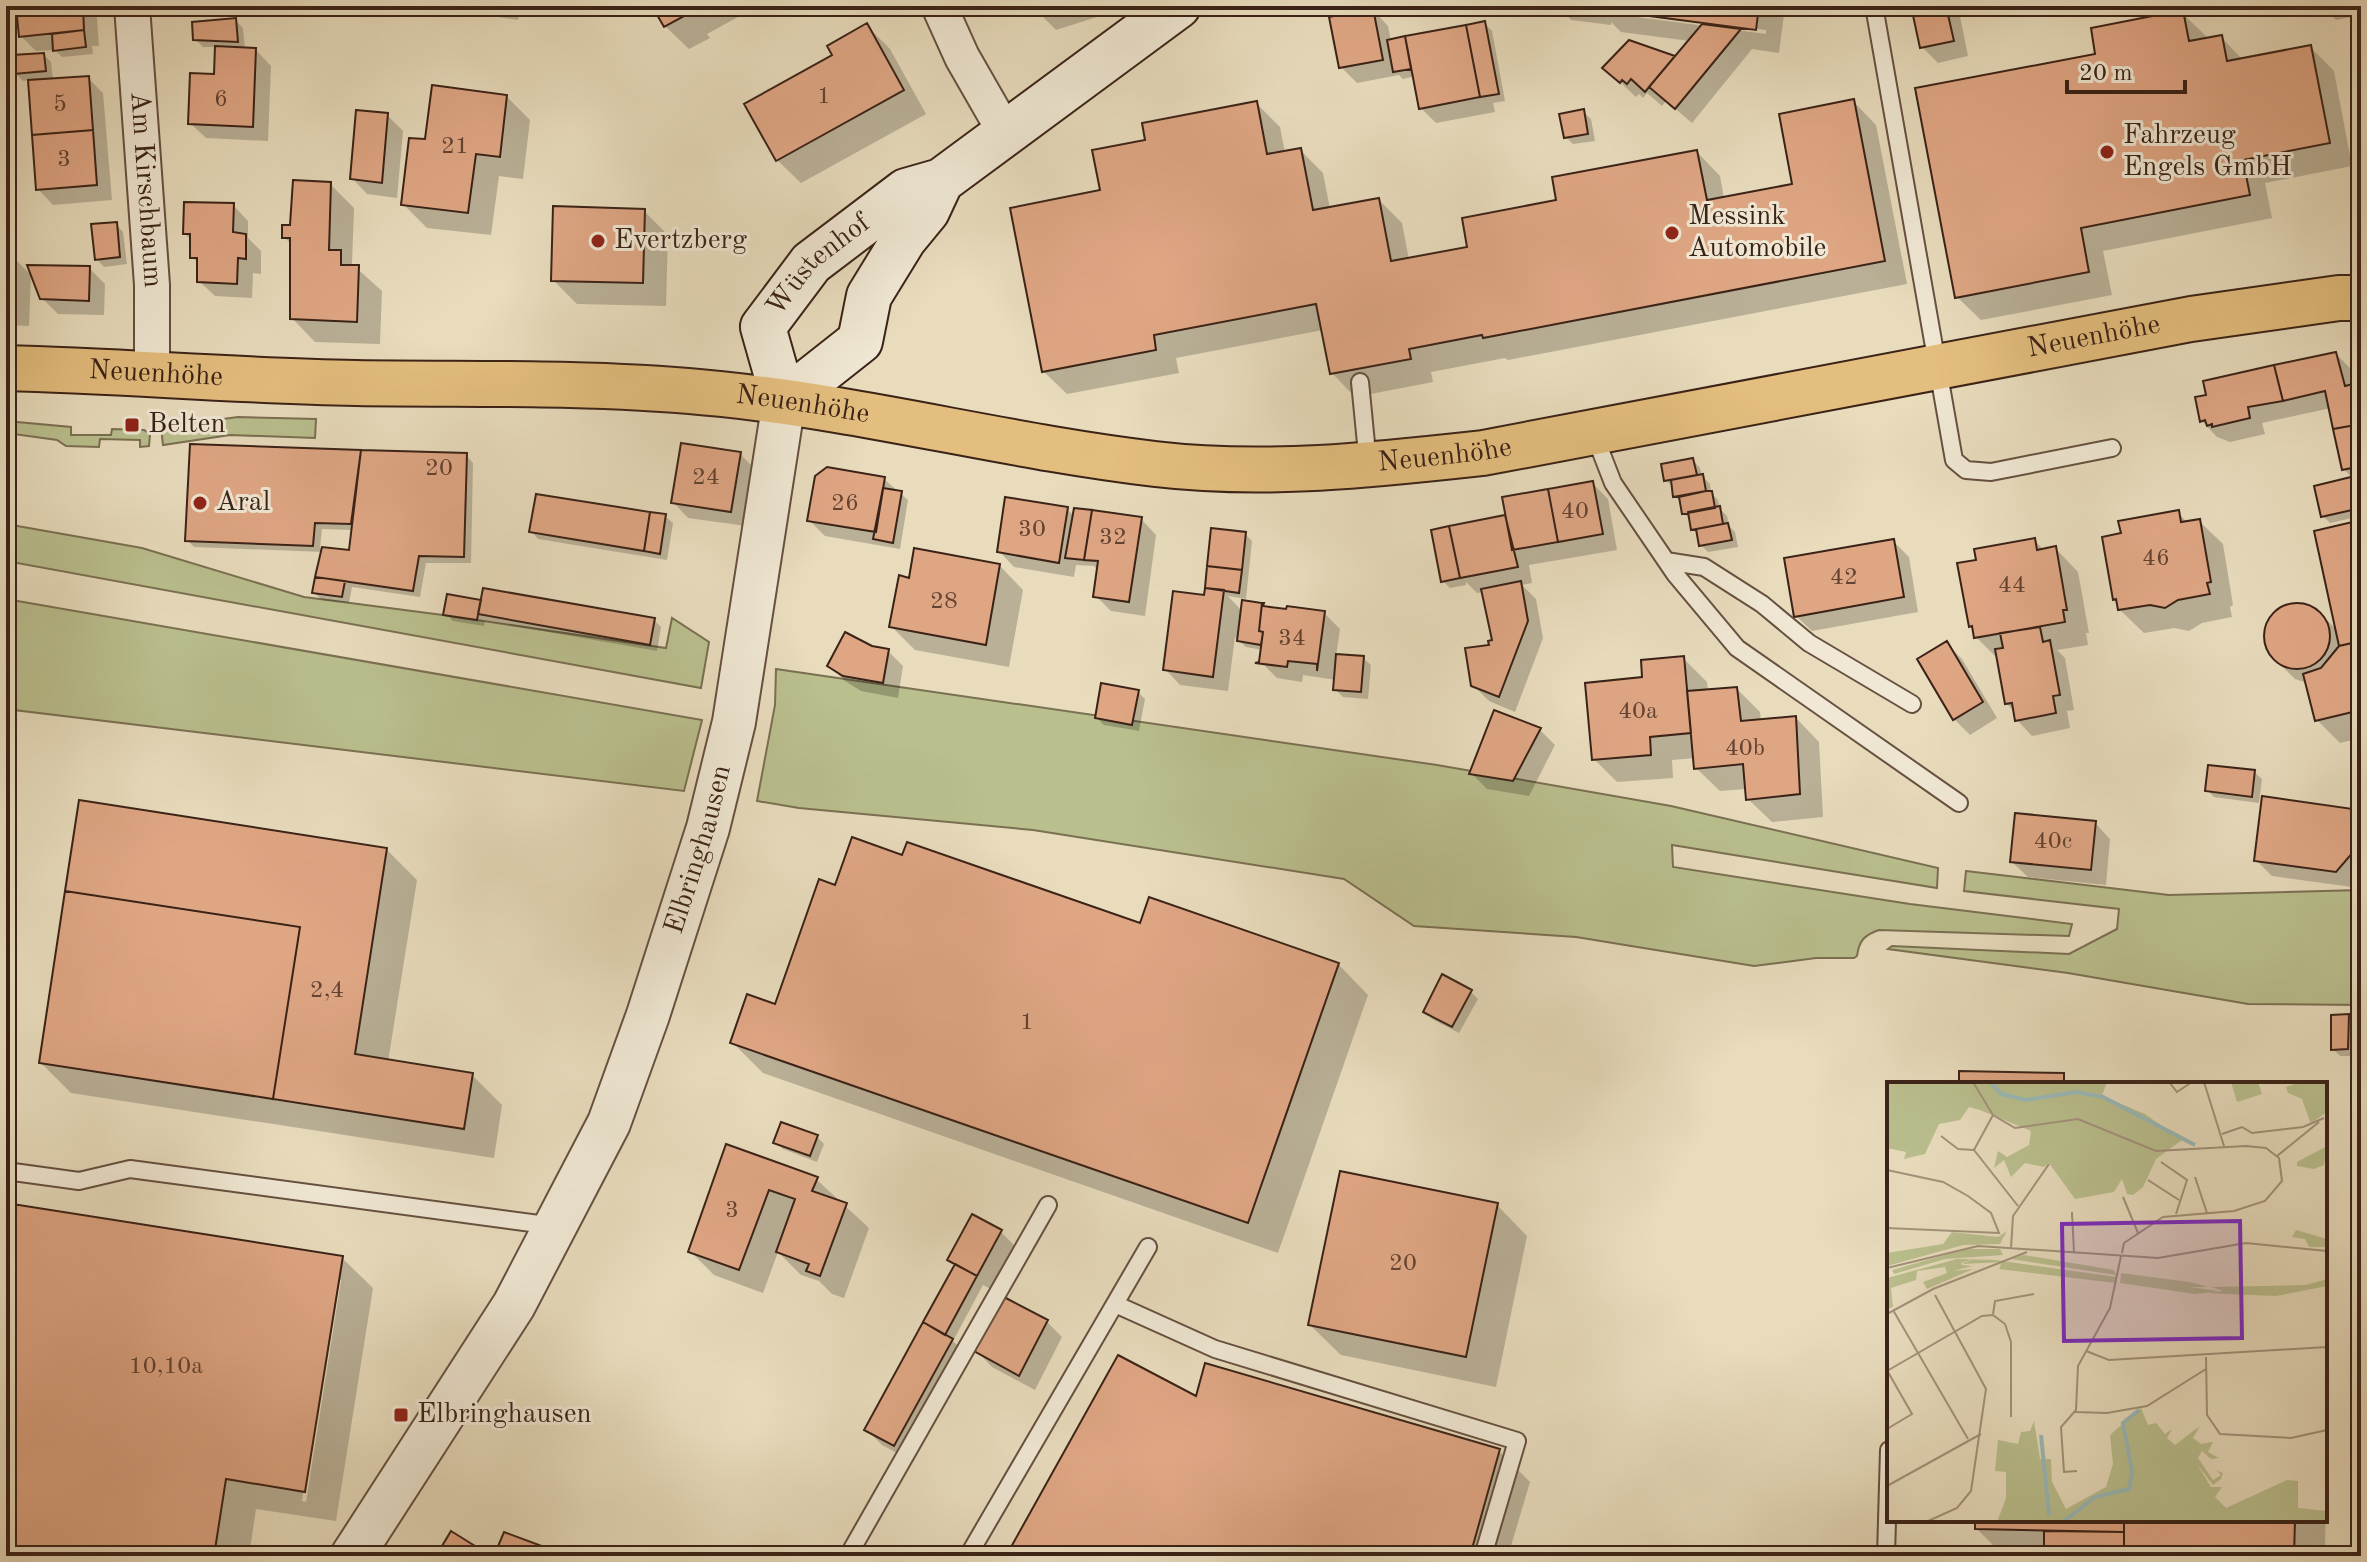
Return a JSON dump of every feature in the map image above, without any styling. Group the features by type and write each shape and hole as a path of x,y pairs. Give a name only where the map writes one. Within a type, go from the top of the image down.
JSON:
{"main road":[{"name":"Wüstenhof","path":"941,181 927,211 904,239 869,296 860,341 784,401 763,327 811,263 906,191 941,181 1178,6"},
{"name":"Neuenhöhe","path":"6,368 353,383 651,387 784,401 986,439 1158,465 1261,470 1368,466 1483,453 2235,311 2361,298"}],"street":[{"name":"Am Kirschbaum","path":"132,6 152,285 152,373"},
{"path":"939,6 962,57 1005,132"},
{"name":"Elbringhausen","path":"352,1556 514,1305 609,1123 648,1015 708,828 734,722 784,401"}],"lane":[{"path":"1874,6 1954,460 1966,470 1991,472 2112,448"},
{"path":"1360,382 1368,466"},
{"path":"1594,434 1613,483 1666,561 1737,648 1959,803"},
{"path":"1666,561 1704,567 1762,604 1809,643 1912,704"},
{"path":"6,1171 79,1181 130,1169 557,1226"},
{"path":"848,1556 1048,1205"},
{"path":"968,1556 1148,1247"},
{"path":"1115,1304 1215,1349 1517,1441 1483,1556"},
{"path":"1886,1556 1887,1521"}],"green space":[{"path":"238,417 316,419 315,438 230,435 163,445 161,427"},
{"path":"6,421 71,427 71,435 111,435 112,429 144,430 150,434 149,446 140,447 140,440 100,439 99,447 66,446 57,440 6,433"},
{"path":"6,524 142,548 304,597 666,648 672,618 709,642 701,688 6,561"},
{"path":"6,599 702,720 684,791 6,709"},
{"path":"776,669 1437,765 1671,806 1938,868 1937,888 1672,845 1673,867 1910,904 2072,924 2069,936 1879,930 1863,939 1854,958 1816,958 1754,966 1576,937 1414,926 1344,879 1033,830 799,808 757,801 775,705"},
{"path":"1966,871 2169,895 2361,890 2361,1005 2248,1004 2068,973 1888,949 1892,946 2069,954 2117,929 2119,909 1964,891"}],"building":[{"path":"16,6 83,6 84,30 19,37"},
{"path":"652,6 692,6 685,10 688,14 664,27"},
{"path":"1596,6 1759,6 1756,30 1596,9"},
{"path":"1911,6 1946,6 1954,41 1920,48"},
{"path":"1373,8 1383,60 1339,68 1329,17"},
{"name":"Fahrzeug Engels GmbH","path":"2183,10 2189,41 2222,35 2227,61 2311,45 2330,143 2243,160 2250,195 2081,228 2089,272 1955,298 1915,88 2095,54 2091,28"},
{"path":"236,18 238,42 193,40 192,22"},
{"path":"1485,21 1499,94 1480,97 1466,25"},
{"path":"867,23 904,90 776,161 744,104 832,55 827,46"},
{"path":"1702,24 1741,29 1675,109 1649,87"},
{"path":"1466,25 1480,97 1419,109 1405,36"},
{"path":"84,30 86,47 53,51 52,34"},
{"path":"1405,36 1411,69 1393,72 1387,40"},
{"path":"1629,40 1675,56 1645,92 1631,79 1627,84 1622,80 1620,83 1602,68"},
{"path":"215,46 256,48 253,127 188,124 190,73 214,74"},
{"path":"44,53 46,71 14,74 12,55"},
{"path":"89,76 93,130 32,135 28,80"},
{"path":"432,85 507,95 500,157 476,154 468,213 401,205 409,138 425,139"},
{"name":"Messink Automobile","path":"1854,99 1885,261 1483,338 1482,335 1409,349 1411,359 1330,374 1316,304 1154,335 1156,350 1042,372 1010,208 1100,190 1092,150 1145,140 1142,123 1257,101 1267,154 1301,148 1313,210 1379,198 1391,261 1467,247 1462,218 1556,200 1552,177 1697,150 1707,200 1792,184 1779,114"},
{"path":"1584,109 1588,134 1564,138 1559,114"},
{"path":"356,110 388,113 382,183 350,179"},
{"path":"93,130 97,185 36,190 32,135"},
{"path":"293,180 331,182 329,250 341,250 341,265 359,265 357,322 290,319 290,238 282,238 282,225 290,225"},
{"path":"184,202 234,203 233,232 246,234 246,259 238,258 237,284 197,282 197,258 190,258 190,234 183,234"},
{"name":"Evertzberg","path":"553,206 645,209 643,283 551,281"},
{"path":"117,222 120,257 95,260 91,224"},
{"path":"6,256 16,257 14,312 6,311"},
{"path":"27,265 90,266 89,301 40,299"},
{"path":"2336,352 2345,386 2353,384 2361,424 2333,429 2325,391 2283,401 2274,365"},
{"path":"2274,365 2283,401 2248,407 2250,418 2212,427 2212,424 2207,426 2205,420 2200,422 2195,397 2206,395 2203,381"},
{"path":"2361,382 2361,420 2353,384"},
{"path":"2361,424 2361,466 2342,470 2333,429"},
{"path":"681,443 741,452 731,512 671,503"},
{"path":"190,444 361,450 351,524 315,523 313,546 185,541"},
{"path":"361,450 467,453 464,557 419,556 413,591 315,577 322,547 349,550"},
{"path":"1693,458 1697,475 1664,481 1661,464"},
{"path":"827,467 885,477 876,532 807,521 815,476"},
{"path":"1703,474 1706,491 1673,497 1671,480"},
{"path":"2355,476 2361,508 2321,517 2314,486"},
{"path":"1593,481 1603,534 1558,542 1548,489"},
{"path":"883,488 902,491 893,543 873,539"},
{"path":"1548,489 1558,542 1512,550 1502,497"},
{"path":"1712,491 1715,508 1682,514 1679,497"},
{"path":"536,494 650,512 644,551 529,532"},
{"path":"1005,497 1068,507 1059,563 997,552"},
{"path":"1720,506 1723,524 1691,530 1688,512"},
{"path":"1074,508 1092,510 1084,560 1065,558"},
{"path":"1092,510 1142,517 1129,602 1093,597 1098,561 1084,560"},
{"path":"2179,510 2181,522 2200,519 2211,582 2207,583 2210,594 2178,600 2165,608 2150,605 2118,610 2116,599 2113,600 2102,537 2121,533 2118,521"},
{"path":"650,512 666,514 660,554 644,551"},
{"path":"1505,515 1518,567 1460,578 1449,526"},
{"path":"2361,520 2361,641 2339,646 2314,531"},
{"path":"1728,523 1732,540 1699,546 1696,529"},
{"path":"1449,526 1460,578 1441,582 1431,530"},
{"path":"1211,528 1246,532 1242,570 1207,566"},
{"path":"2035,538 2037,550 2056,546 2067,610 2063,610 2065,622 1974,638 1972,626 1969,627 1957,563 1976,560 1974,549"},
{"path":"1894,539 1904,597 1794,617 1784,558"},
{"path":"914,548 1000,564 986,645 889,627 899,575 909,578"},
{"path":"1207,566 1242,570 1239,593 1205,588"},
{"path":"315,577 345,581 342,597 312,593"},
{"path":"1521,581 1528,621 1499,697 1471,686 1465,648 1489,645 1488,641 1492,640 1481,589"},
{"path":"483,588 655,618 650,645 478,614"},
{"path":"1205,588 1224,590 1213,677 1163,670 1173,591 1204,595"},
{"path":"447,594 481,600 477,620 443,615"},
{"path":"1242,600 1262,603 1261,645 1237,641"},
{"path":"1262,603 1263,606 1286,609 1287,606 1325,611 1317,671 1317,664 1288,661 1287,667 1255,663 1259,662 1263,632 1259,631"},
{"path":"2303,603 2321,612 2328,623 2328,649 2321,660 2310,667 2291,669 2273,660 2266,649 2264,630 2273,612 2284,605"},
{"path":"2040,627 2043,642 2050,640 2060,695 2053,696 2056,713 2015,721 2012,703 2005,704 1995,649 2003,648 2000,633"},
{"path":"845,632 872,646 889,649 883,683 843,676 827,666"},
{"path":"1947,641 1983,702 1953,720 1917,659"},
{"path":"2361,641 2361,710 2315,721 2303,674 2321,668 2339,646"},
{"path":"1336,654 1364,656 1361,692 1333,690"},
{"path":"1684,656 1691,733 1650,737 1651,755 1592,760 1585,683 1642,677 1641,660"},
{"path":"1101,683 1139,690 1132,725 1095,718"},
{"path":"1737,687 1741,721 1796,716 1800,794 1746,800 1743,764 1694,769 1687,691"},
{"path":"1494,710 1541,728 1513,781 1469,774"},
{"path":"2208,765 2255,770 2252,797 2205,791"},
{"path":"2262,796 2360,810 2361,843 2336,872 2254,861"},
{"path":"79,800 387,848 355,1054 473,1073 464,1129 273,1099 300,927 65,891"},
{"path":"2015,813 2096,821 2091,870 2010,862"},
{"path":"852,837 902,855 907,842 1140,923 1149,897 1339,963 1248,1223 730,1043 747,994 775,1004 819,879 835,885"},
{"path":"65,891 300,927 273,1099 39,1063"},
{"path":"1442,974 1472,990 1452,1027 1423,1012"},
{"path":"2349,1014 2348,1049 2331,1050 2331,1015"},
{"path":"1959,1071 2064,1073 2064,1082 1959,1082"},
{"path":"781,1122 818,1135 810,1156 773,1143"},
{"path":"2358,1137 2361,1137 2361,1271 2356,1271"},
{"path":"726,1144 818,1177 812,1191 847,1203 820,1276 806,1271 809,1264 776,1252 795,1199 769,1190 739,1270 688,1252"},
{"path":"1340,1171 1498,1203 1466,1357 1308,1325"},
{"path":"6,1203 343,1256 305,1492 226,1479 214,1556 6,1556"},
{"path":"972,1214 1002,1230 977,1276 947,1260"},
{"path":"955,1264 977,1276 945,1335 923,1322"},
{"path":"1004,1297 1048,1320 1019,1376 974,1351"},
{"path":"923,1322 953,1339 894,1446 864,1430"},
{"path":"1118,1355 1196,1396 1205,1363 1500,1449 1470,1556 1006,1556"},
{"path":"1975,1522 2124,1522 2124,1532 1975,1529"},
{"path":"2124,1522 2295,1522 2294,1556 2124,1556"},
{"path":"451,1531 491,1556 436,1556"},
{"path":"2044,1531 2124,1532 2124,1556 2044,1556"},
{"path":"504,1532 555,1551 554,1556 509,1556 496,1551"}],"place":[{"name":"Fahrzeug Engels GmbH","path":"2107,152"},
{"name":"Messink Automobile","path":"1672,233"},
{"name":"Evertzberg","path":"598,241"},
{"name":"Belten","path":"132,425"},
{"name":"Aral","path":"200,503"},
{"name":"Elbringhausen","path":"401,1415"}]}
